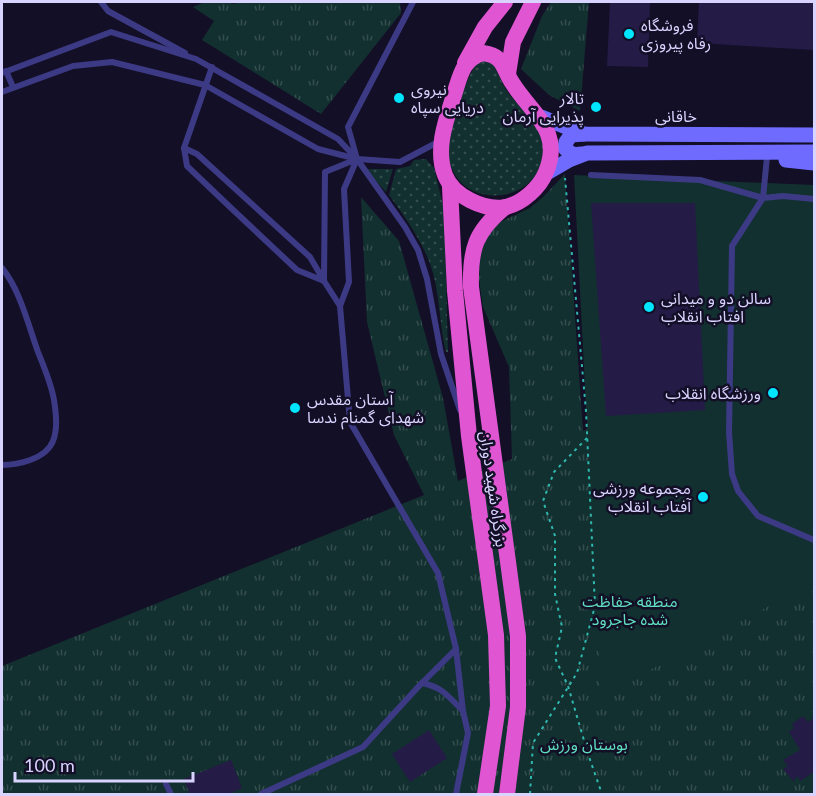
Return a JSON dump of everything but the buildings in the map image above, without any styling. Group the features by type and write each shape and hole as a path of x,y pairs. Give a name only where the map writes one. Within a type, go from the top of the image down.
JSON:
{"highway":[{"path":"463,67 475,56 483,53 492,54 500,59 513,84 541,117 548,131 550,160 545,174 537,187 526,197 505,207 477,203 450,187 441,162 441,140 463,67 479,36 505,2"},
{"path":"507,74 513,42 533,2"},
{"name":"بزرگراه شهید دوران","path":"450,187 455,291 469,436 496,635 498,706 485,795"},
{"name":"بزرگراه شهید دوران","path":"505,207 485,224 479,234 474,244 470,271 518,636 518,707 507,795"}],"main road":[{"name":"خاقانی","path":"541,117 584,134 814,135"},
{"path":"584,134 571,135 566,142 565,148 570,154 814,152"},
{"path":"721,151 814,164"},
{"path":"545,174 587,153"}],"lane":[{"path":"101,2 108,11 338,139 357,159 405,227 420,256 428,279 441,354 469,436"},
{"path":"413,2 348,127 357,159 344,189 349,282 340,306 350,422 438,573 456,649 463,711 468,733 456,795"},
{"path":"13,87 4,72 111,32 196,59"},
{"path":"2,92 74,66 112,62 205,85 318,149 357,159 400,162 441,140"},
{"path":"212,67 184,148 187,166 297,270 324,281"},
{"path":"184,148 197,154 310,257 340,306"},
{"path":"767,157 763,198 732,246 729,432 732,474 738,491 758,516 814,540"},
{"path":"324,281 325,172 357,159"},
{"path":"591,175 700,180 763,198 783,196 814,199"},
{"path":"2,268 20,302 45,371 54,398 56,428 52,443 38,456 15,465 2,465"},
{"path":"261,795 363,747 456,649"},
{"path":"422,683 436,686 463,711"},
{"path":"166,784 171,795"}],"path":[{"path":"530,795 533,743 577,673 595,606 588,438 565,174"},
{"path":"588,438 554,472 543,501 555,536 555,594 562,627 555,658 568,686 602,795"}],"green space":[{"path":"205,2 234,4 238,2 400,2 401,13 321,114 202,40 214,21 193,7"},
{"path":"551,2 589,2 580,111 549,95 521,69 542,16"},
{"path":"489,59 511,97 538,128 543,142 541,165 530,182 514,192 496,195 477,192 461,182 451,165 448,141 471,73 478,61"},
{"path":"426,159 434,168 444,209 448,352 446,352 433,272 429,261 416,235 389,195 396,169 410,166 414,160"},
{"path":"365,169 393,169 386,192"},
{"name":"منطقه حفاظت شده جاجرود","path":"565,174 583,431 814,337 814,794 2,794 2,666 424,495 394,435 367,322 361,197 399,241 443,398 458,481 512,459 509,367 483,307 479,279 480,254 490,230 500,222 530,208"},
{"name":"مجموعه ورزشی آفتاب انقلاب","path":"574,175 814,185 814,582 601,696"}],"place":[{"name":"فروشگاه رفاه پیروزی","path":"629,34"},
{"name":"نیروی دریایی سپاه","path":"399,98"},
{"name":"تالار پذیرایی آرمان","path":"596,107"},
{"name":"سالن دو و میدانی افتاب انقلاب","path":"649,307"},
{"name":"ورزشگاه انقلاب","path":"773,393"},
{"name":"آستان مقدس شهدای گمنام ندسا","path":"295,408"},
{"name":"مجموعه ورزشی آفتاب انقلاب","path":"703,497"}],"park label":[{"name":"بوستان ورزش","path":"584,744"}]}
